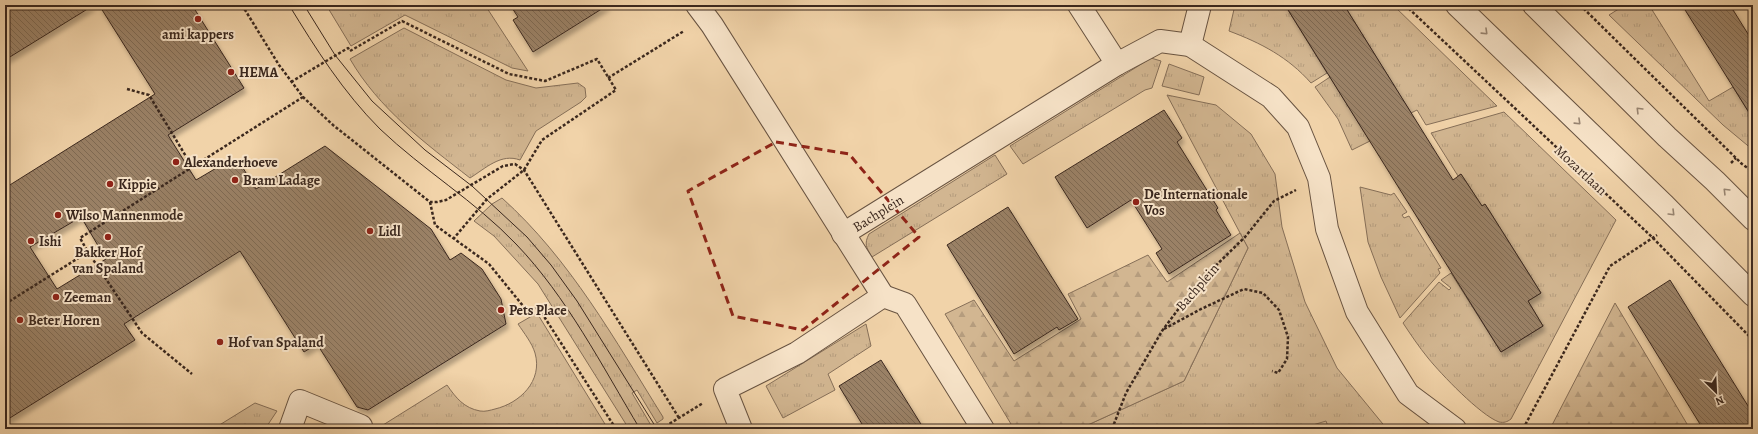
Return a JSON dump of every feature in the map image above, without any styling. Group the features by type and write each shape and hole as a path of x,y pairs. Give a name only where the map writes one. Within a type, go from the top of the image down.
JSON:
{"street":[{"path":"1079,5 1117,64"},
{"path":"1190,45 1200,5"},
{"path":"1456,5 1750,286"},
{"path":"1534,5 1667,138 1715,180 1753,219"},
{"name":"Bachplein","path":"701,11 883,296"},
{"name":"Bachplein","path":"843,234 1117,64 1160,41 1190,45 1271,97 1298,127 1319,178 1327,229 1357,312 1408,394 1454,429"},
{"path":"741,429 726,389 797,353 883,296 905,304 984,429"},
{"path":"290,429 300,401 361,426"}],"path":[{"path":"242,5 291,82 303,98 333,125 430,202 436,225 489,264 528,312 538,307 616,429"},
{"name":"Mozartlaan","path":"1405,5 1653,238 1753,340"},
{"path":"1580,5 1736,158 1753,172"},
{"path":"608,78 701,11"},
{"path":"291,82 348,48 350,51 402,21 509,74 546,81 597,59 616,90 542,140 524,170 487,199 454,238"},
{"path":"127,89 149,94 193,168"},
{"path":"192,374 142,333 80,238 303,98"},
{"path":"1715,180 1736,158"},
{"path":"430,202 446,200 503,166 515,164 524,170 679,418 661,429"},
{"name":"Bachplein","path":"1112,429 1126,393 1162,331 1198,283 1245,237 1274,200 1319,178"},
{"path":"1523,429 1610,266 1653,238 1676,216"},
{"path":"5,304 88,252"},
{"path":"1162,331 1201,309 1244,289 1263,293 1279,310 1288,337 1287,359 1278,373 1272,371"}],"highlighted area":[{"path":"776,142 849,154 919,237 803,330 733,316 688,191"}],"green space":[{"path":"334,5 485,5 528,71 512,68 405,15 351,46 328,8"},
{"path":"1235,5 1285,5 1327,73 1311,83 1283,58 1263,46 1229,31"},
{"path":"1344,5 1393,5 1497,106 1426,125 1417,110 1411,113"},
{"path":"1625,5 1649,5 1709,101 1733,87 1753,119 1753,150 1723,125 1609,15"},
{"path":"404,28 506,80 536,88 578,83 585,88 586,97 581,102 536,131 520,160 506,158 500,160 470,178 436,152 404,124 375,94 350,59"},
{"path":"1151,58 1161,61 1152,88 1145,90 1023,164 1010,146"},
{"path":"1169,64 1204,77 1199,95 1162,86"},
{"path":"1330,77 1370,141 1352,150 1338,119 1315,87"},
{"path":"1167,95 1216,105 1251,134 1275,174 1282,227 1305,302 1337,368 1387,429 1157,429 1147,425 1145,429 1079,429 1184,381 1248,248"},
{"path":"1504,112 1616,220 1511,419 1507,422 1499,422 1491,418 1472,403 1451,383 1425,354 1403,323 1439,282 1449,290 1451,288 1441,280 1451,273 1501,352 1543,326 1528,301 1541,293 1485,204 1482,206 1461,174 1458,176 1431,133"},
{"path":"995,155 1007,174 872,257 866,246 869,234"},
{"path":"1360,187 1391,195 1394,193 1407,212 1402,215 1404,218 1409,216 1441,268 1438,269 1440,273 1400,318 1381,277 1368,242"},
{"path":"502,198 549,247 570,274 609,330 663,417 663,419 657,423 637,390 632,393 652,427 648,429 629,429 538,284 494,236 474,221 492,204"},
{"path":"1240,233 1248,248 1184,381 1079,429 1014,429 945,314 974,300 1014,361 1081,319 1068,294 1148,255 1167,282"},
{"path":"1615,303 1690,429 1550,429"},
{"path":"537,313 608,429 387,429 383,425 447,385 461,402 474,410 488,411 513,402 521,396 532,381 536,373 537,363 532,346 518,324"},
{"path":"866,324 871,346 828,374 835,390 783,418 766,386"},
{"path":"255,403 277,411 265,429 213,429"},
{"path":"1326,421 1329,429 1303,429 1303,428"}],"building":[{"path":"5,5 94,5 5,60"},
{"path":"99,5 192,5 244,88 168,135 196,180 230,160 232,164 238,160 256,189 325,146 431,229 450,260 461,253 482,269 501,299 506,324 368,410 357,407 317,344 304,352 240,251 124,324 135,340 5,421 5,188 155,94","holes":["81,217 106,259 57,289 30,247"]},
{"path":"510,5 608,5 533,52 513,20 518,17"},
{"path":"1285,5 1344,5 1453,180 1461,174 1482,206 1485,204 1541,293 1528,301 1543,326 1501,352"},
{"path":"1682,5 1730,5 1753,42 1753,119"},
{"path":"1164,110 1182,138 1177,142 1218,208 1216,210 1231,235 1169,274 1156,253 1162,249 1131,200 1087,228 1055,177"},
{"path":"1008,207 1078,319 1059,330 1057,327 1014,354 947,245"},
{"path":"1670,280 1753,414 1753,429 1703,429 1628,307"},
{"path":"881,360 924,429 865,429 839,386"}],"tram line":[{"path":"289,5 309,38 342,85 380,129 500,228 516,244 552,286 598,357 640,429"},
{"path":"304,5 335,55 372,101 425,150 472,186 527,237 551,265 577,301 657,429"}],"place":[{"name":"ami kappers","path":"198,19"},
{"name":"HEMA","path":"231,72"},
{"name":"Alexanderhoeve","path":"176,162"},
{"name":"Bram Ladage","path":"235,180"},
{"name":"Kippie","path":"110,184"},
{"name":"De Internationale Vos","path":"1136,202"},
{"name":"Wilso Mannenmode","path":"58,215"},
{"name":"Lidl","path":"370,231"},
{"name":"Bakker Hof van Spaland","path":"108,237"},
{"name":"Ishi","path":"31,241"},
{"name":"Zeeman","path":"56,297"},
{"name":"Pets Place","path":"501,310"},
{"name":"Beter Horen","path":"20,320"},
{"name":"Hof van Spaland","path":"220,342"}]}
